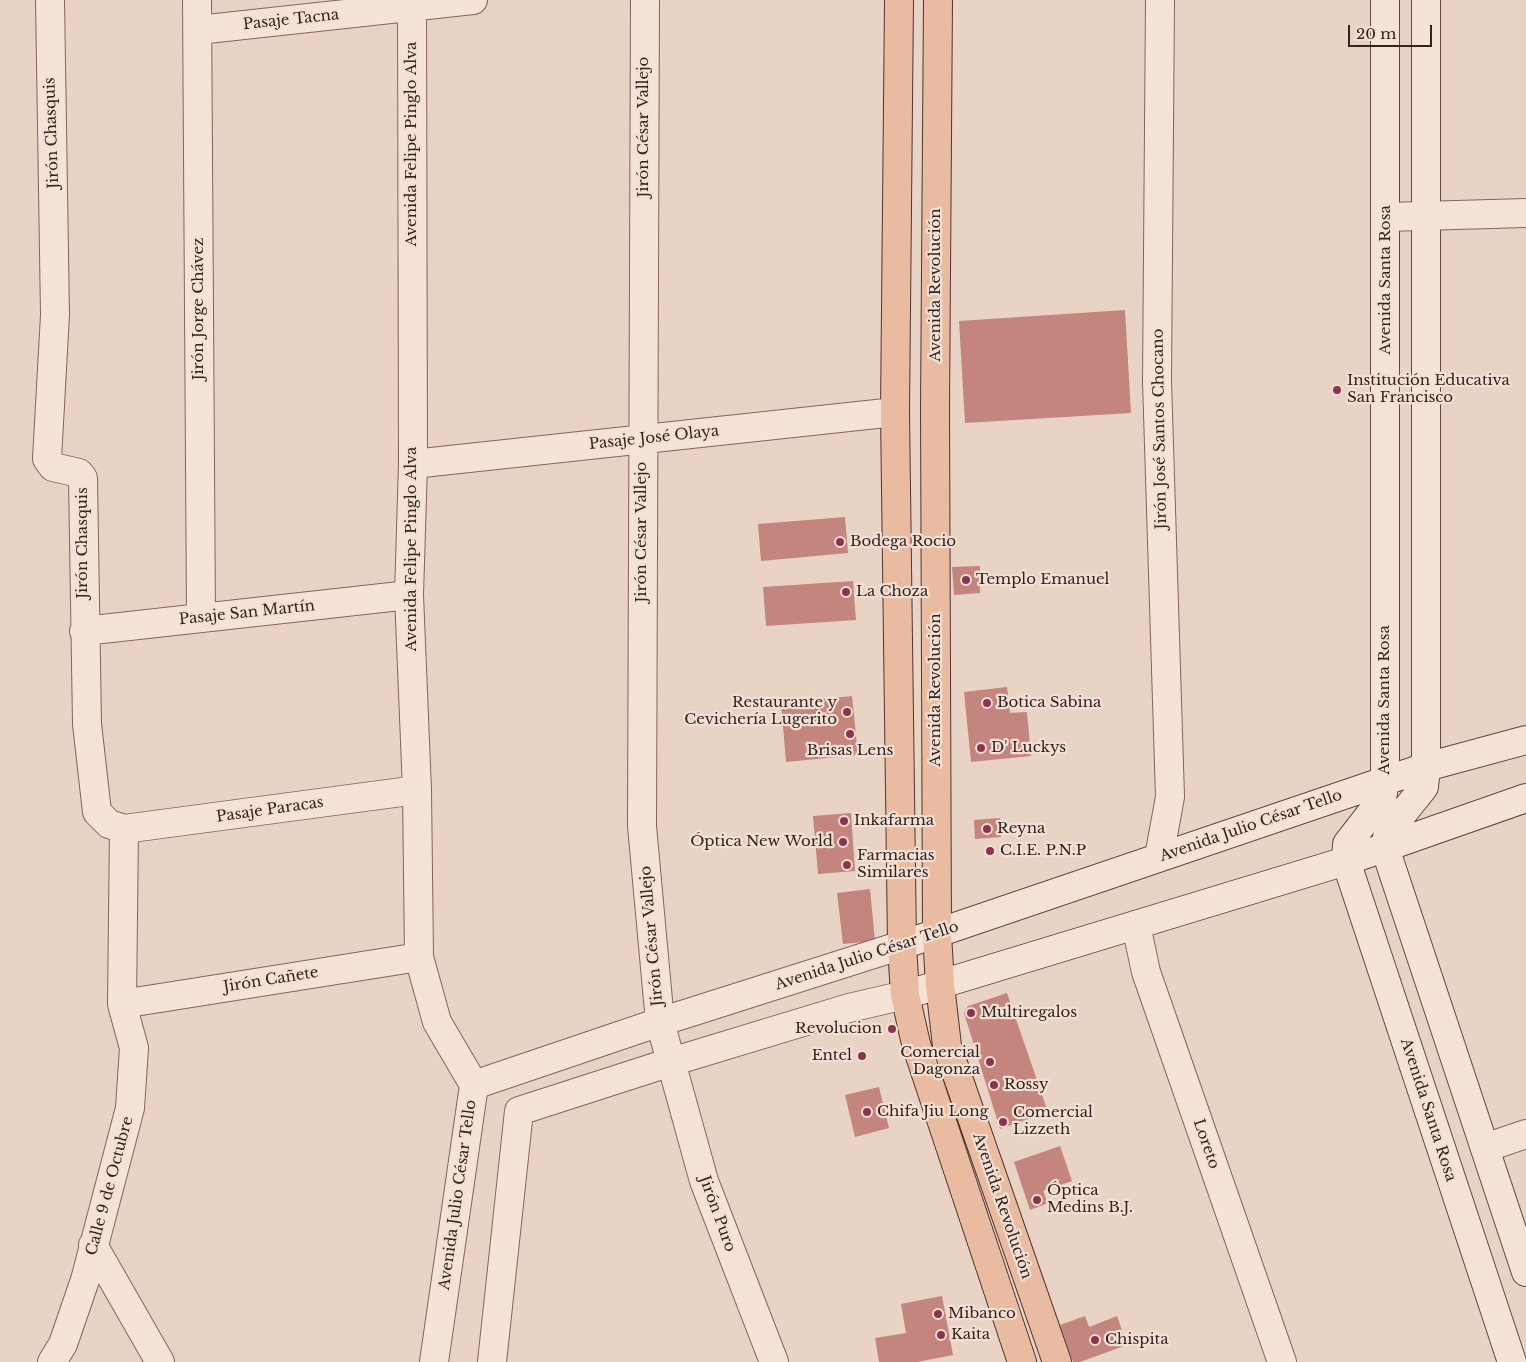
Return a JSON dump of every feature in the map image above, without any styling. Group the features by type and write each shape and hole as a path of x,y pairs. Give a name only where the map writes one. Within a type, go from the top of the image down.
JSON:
{"main road":[{"name":"Avenida Revolución","path":"899,0 895,412 902,945 905,995 916,1044 1022,1362"},
{"name":"Avenida Revolución","path":"938,0 935,398 937,934 940,985 947,1046 1056,1362"}],"street":[{"name":"Jirón Chasquis","path":"50,0 55,315 47,459 53,467 79,473 83,478 87,724 97,812 109,824 124,829"},
{"name":"Jirón Jorge Chávez","path":"197,0 201,618"},
{"name":"Pasaje Tacna","path":"198,30 412,3 473,0"},
{"name":"Jirón César Vallejo","path":"645,0 642,826 660,1022 671,1062"},
{"name":"Jirón José Santos Chocano","path":"1159,857 1170,797 1157,381 1160,0"},
{"name":"Avenida Santa Rosa","path":"1385,0 1385,780 1382,798 1347,844 1346,861 1509,1358"},
{"path":"1426,0 1426,767 1424,787 1388,832 1385,848 1526,1272"},
{"name":"Avenida Felipe Pinglo Alva","path":"412,3 413,464 409,595 417,790 419,957 437,1022 474,1085"},
{"path":"1386,217 1526,213"},
{"name":"Pasaje José Olaya","path":"413,464 895,412"},
{"name":"Pasaje San Martín","path":"84,630 409,595"},
{"name":"Avenida Julio César Tello","path":"434,1362 474,1085 660,1022 937,934 1385,780 1526,740"},
{"name":"Pasaje Paracas","path":"124,829 417,790"},
{"path":"492,1362 519,1111 849,1008 940,985 1346,861 1526,798"},
{"path":"122,1004 124,829"},
{"name":"Loreto","path":"1136,925 1146,972 1282,1362"},
{"name":"Jirón Cañete","path":"122,1004 419,957"},
{"name":"Calle 9 de Octubre","path":"52,1362 63,1344 84,1280 130,1108 134,1048 122,1004"},
{"name":"Jirón Puro","path":"671,1062 704,1182 774,1362"},
{"path":"1485,1148 1526,1134"},
{"path":"94,1245 160,1362"}],"building":[{"path":"1125,310 1131,413 965,423 959,321"},
{"path":"845,517 848,553 761,561 758,524"},
{"name":"Templo Emanuel","path":"980,566 980,593 954,595 952,567"},
{"path":"853,581 856,620 766,626 763,587"},
{"path":"1007,687 1010,713 1027,712 1031,756 971,762 964,692"},
{"path":"852,696 858,755 786,762 781,703"},
{"path":"851,813 855,871 818,874 813,816"},
{"name":"Reyna","path":"1000,818 1001,837 975,839 974,820"},
{"path":"870,889 875,941 843,944 837,893"},
{"path":"1007,993 1048,1112 1000,1129 964,1013 968,1006"},
{"name":"Chifa Jiu Long","path":"879,1087 889,1128 855,1137 845,1095"},
{"path":"1060,1146 1072,1181 1043,1191 1048,1203 1030,1210 1014,1162"},
{"path":"942,1296 953,1355 917,1362 879,1362 875,1338 906,1333 901,1304"},
{"name":"Chispita","path":"1085,1316 1089,1327 1117,1316 1127,1345 1080,1362 1073,1362 1060,1325"}],"place":[{"name":"Institución Educativa San Francisco","path":"1337,390"},
{"name":"Bodega Rocio","path":"840,542"},
{"name":"Templo Emanuel","path":"966,580"},
{"name":"La Choza","path":"846,592"},
{"name":"Botica Sabina","path":"987,703"},
{"name":"Restaurante y Cevichería Lugerito","path":"847,712"},
{"name":"Brisas Lens","path":"850,734"},
{"name":"D' Luckys","path":"981,748"},
{"name":"Inkafarma","path":"844,821"},
{"name":"Reyna","path":"987,829"},
{"name":"Óptica New World","path":"843,842"},
{"name":"C.I.E. P.N.P","path":"990,851"},
{"name":"Farmacias Similares","path":"847,865"},
{"name":"Multiregalos","path":"971,1013"},
{"name":"Revolucion","path":"892,1029"},
{"name":"Entel","path":"862,1056"},
{"name":"Comercial Dagonza","path":"990,1062"},
{"name":"Rossy","path":"994,1085"},
{"name":"Chifa Jiu Long","path":"867,1112"},
{"name":"Comercial Lizzeth","path":"1003,1122"},
{"name":"Óptica Medins B.J.","path":"1037,1200"},
{"name":"Mibanco","path":"938,1314"},
{"name":"Kaita","path":"941,1335"},
{"name":"Chispita","path":"1095,1340"}]}
